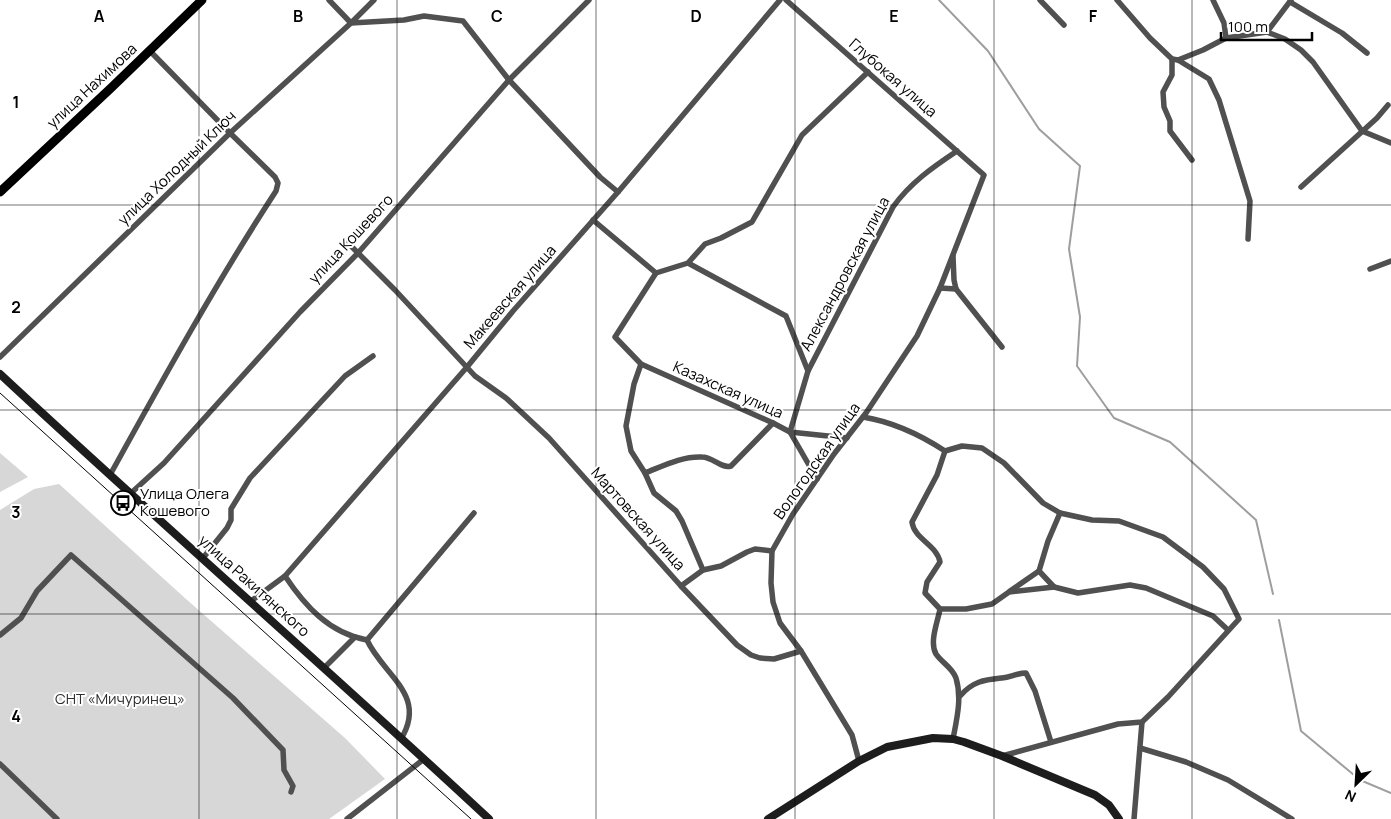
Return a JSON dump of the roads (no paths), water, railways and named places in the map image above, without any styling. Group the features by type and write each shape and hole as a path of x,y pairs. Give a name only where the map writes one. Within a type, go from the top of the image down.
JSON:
{"main road":[{"name":"улица Нахимова","path":"0,192 202,0"},
{"name":"улица Ракитянского","path":"0,374 489,819"},
{"path":"768,819 886,746 926,739 953,738 1002,756 1095,795 1109,805 1119,819"}],"street":[{"path":"329,0 351,23 404,20 424,16 463,21 509,80 600,177 618,192"},
{"name":"улица Холодный Ключ","path":"0,357 230,133 374,0"},
{"name":"улица Кошевого","path":"130,494 164,464 300,312 358,253 509,80 589,0"},
{"name":"Макеевская улица","path":"251,601 285,576 467,367 513,311 594,220 780,0"},
{"name":"Глубокая улица","path":"786,0 984,175"},
{"path":"1040,0 1064,25"},
{"path":"1117,0 1150,38 1175,59 1209,79 1219,100 1250,201 1248,239"},
{"path":"1214,0 1224,23 1226,38"},
{"path":"1267,32 1290,1 1342,33 1367,54"},
{"path":"1175,59 1204,50 1226,38 1267,32 1285,39 1301,50 1313,62 1362,131 1391,143"},
{"path":"110,475 161,381 228,266 276,191 278,183 275,177 150,51"},
{"path":"1175,59 1172,75 1163,92 1164,107 1170,121 1170,131 1192,160"},
{"path":"594,220 656,273 688,263 705,244 752,222 802,134 868,72"},
{"path":"1301,187 1362,131 1388,104"},
{"name":"Александровская улица","path":"790,432 808,371 893,207 902,194 924,173 957,151"},
{"name":"Вологодская улица","path":"859,761 852,736 801,651 780,623 773,602 771,584 772,551 788,521 863,417 917,336 940,288 984,175"},
{"name":"Мартовская улица","path":"345,240 475,376 506,398 549,438 736,645 751,655 760,658 774,659 801,651"},
{"path":"954,252 956,290 1002,347"},
{"path":"1370,269 1391,261"},
{"path":"688,263 786,316 808,371"},
{"name":"Казахская улица","path":"656,273 615,337 641,364 773,422 790,432 817,479"},
{"path":"940,288 948,287 956,290"},
{"path":"203,558 227,528 231,520 231,508 250,478 345,376 373,356"},
{"path":"641,364 634,384 626,426 631,451 645,473 654,493 676,510 702,570"},
{"path":"863,417 882,420 905,428 945,451 962,446 982,448 1004,463 1043,503 1060,513 1092,520 1119,522 1163,537 1203,567 1224,589 1239,619 1168,697 1142,722 1118,724 1002,756"},
{"path":"645,473 679,460 703,457 716,460 722,466 731,466 773,422"},
{"path":"790,432 847,438"},
{"path":"945,451 937,475 912,522 913,527 918,533 939,554 940,562 927,582 925,594 940,609 966,609 992,604 1039,571 1048,541 1060,513"},
{"path":"367,640 474,513"},
{"path":"681,586 702,570 721,566 755,549 772,551"},
{"path":"0,635 21,618 37,591 71,555 232,698 283,750 284,770 293,786 291,792"},
{"path":"1039,571 1054,587"},
{"path":"285,576 306,605 328,624 347,635 367,640"},
{"path":"1009,592 1054,587 1078,592 1130,585 1146,588 1213,616 1228,630"},
{"path":"940,609 934,639 936,653 955,676 960,696 953,738"},
{"path":"324,668 355,638"},
{"path":"367,640 373,653 391,672 405,692 410,713 408,727 401,739"},
{"path":"960,696 973,684 992,678 1004,678 1018,673 1026,673 1035,691 1051,742"},
{"path":"1134,819 1142,722"},
{"path":"1140,748 1186,762 1228,780 1292,819"},
{"path":"347,819 424,759"},
{"path":"0,764 57,819"}],"waterway":[{"path":"939,0 988,51 1039,129 1080,166 1069,249 1080,317 1077,366 1114,418 1170,442 1256,520 1273,594"},
{"path":"1279,620 1301,731 1360,780 1391,793"}],"tram line":[{"path":"0,393 471,819"}],"place":[{"name":"Улица Олега Кошевого","path":"123,503"}],"park label":[{"name":"СНТ «Мичуринец»","path":"120,699"}]}
